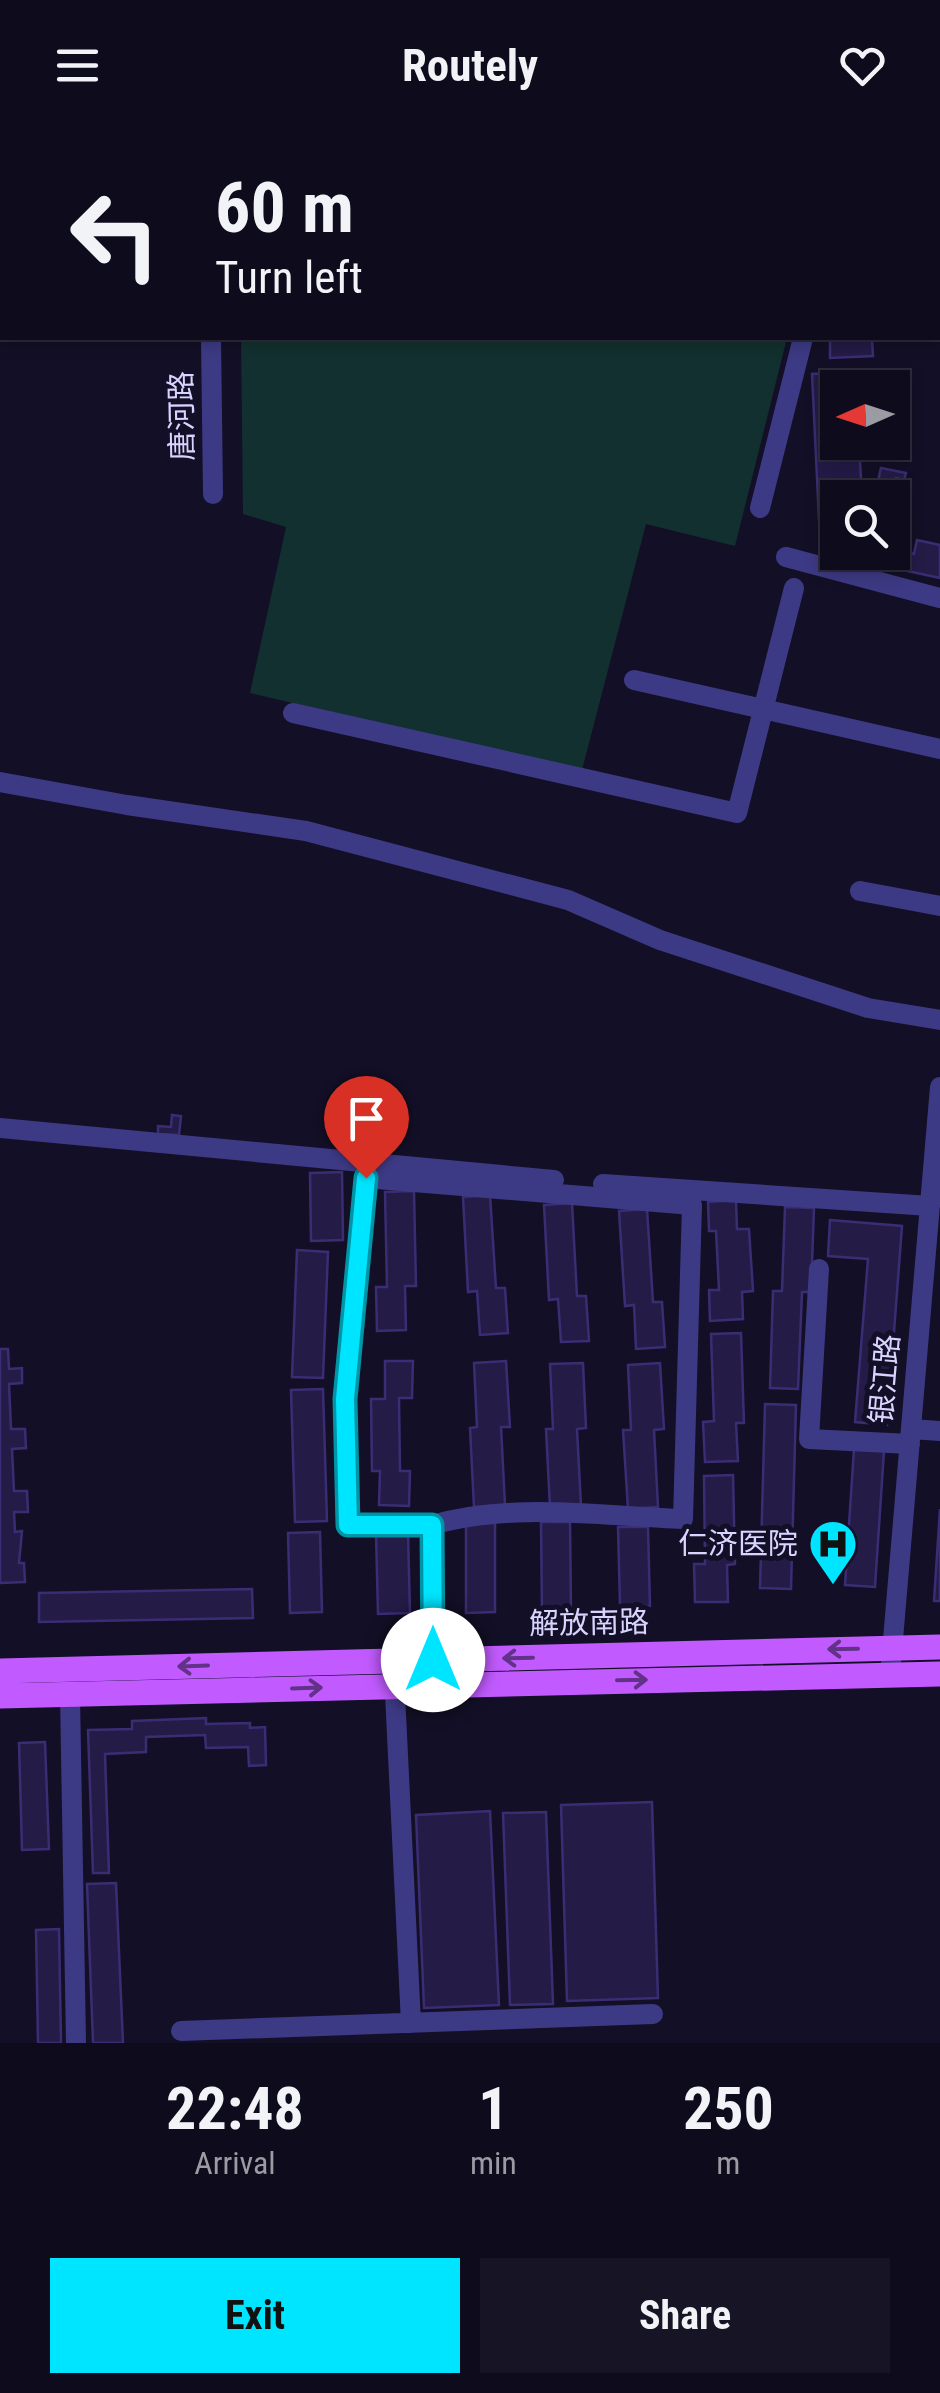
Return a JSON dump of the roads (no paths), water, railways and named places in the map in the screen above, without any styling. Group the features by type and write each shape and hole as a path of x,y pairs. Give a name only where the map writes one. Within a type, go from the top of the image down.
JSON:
{"main road":[{"name":"解放南路","path":"0,1696 70,1695 394,1673 433,1660 940,1647"},
{"name":"解放南路","path":"0,1671 940,1674"}],"street":[{"name":"唐河路","path":"212,340 213,494"},
{"path":"760,508 802,340"},
{"path":"786,557 940,598"},
{"path":"293,713 737,812 794,588"},
{"path":"634,680 940,749"},
{"path":"0,782 306,831 568,900 660,940 868,1008 940,1020"},
{"path":"860,890 940,906"},
{"name":"银江路","path":"890,1675 940,1087"},
{"path":"0,1128 587,1182 930,1206"},
{"path":"366,1178 692,1205 683,1519 495,1512 432,1525 348,1525 345,1399 366,1178"},
{"path":"819,1269 810,1439 910,1437 940,1431"},
{"path":"432,1525 433,1660"},
{"path":"394,1673 411,2023"},
{"path":"70,1695 76,2043"},
{"path":"181,2032 652,2014"}],"place":[{"name":"仁济医院","path":"833,1586"}]}
